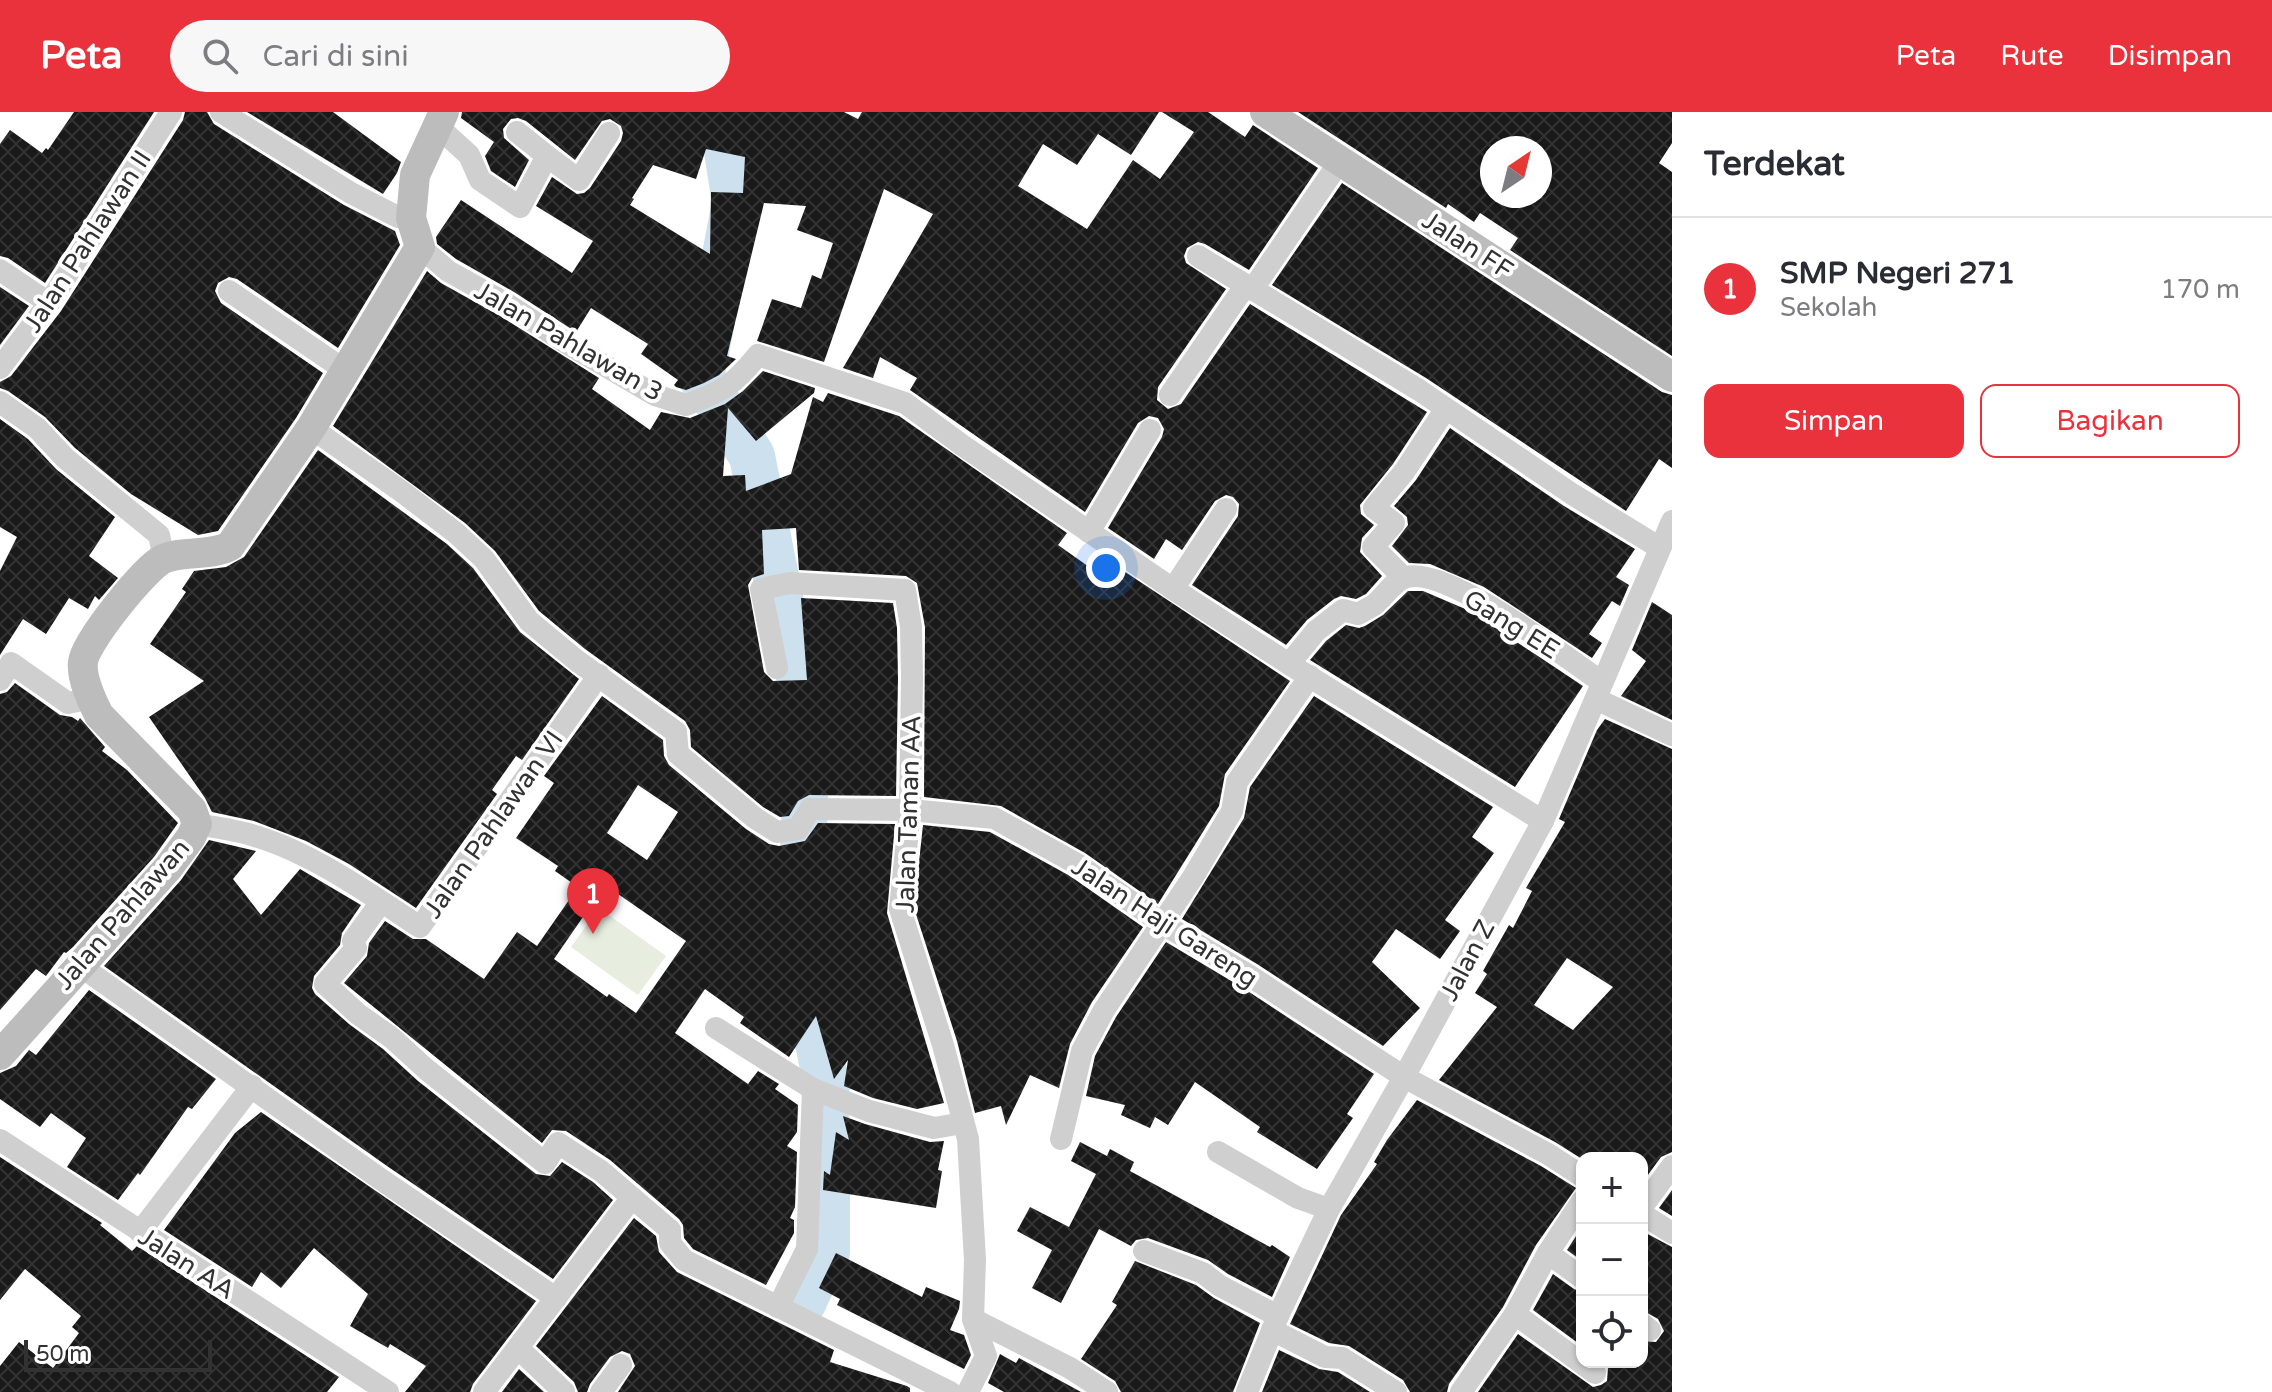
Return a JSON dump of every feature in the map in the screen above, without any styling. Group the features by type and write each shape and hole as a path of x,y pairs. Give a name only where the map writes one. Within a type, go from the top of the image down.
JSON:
{"street":[{"name":"Jalan Pahlawan II","path":"0,368 49,303 171,112"},
{"path":"221,112 351,193 398,217 411,218"},
{"name":"Jalan FF","path":"1265,112 1672,377"},
{"path":"0,402 37,428 65,458 159,535 164,559 220,552 230,546 311,428 420,247 411,218 415,175 440,119 469,155 480,180 520,207 547,156"},
{"path":"517,132 579,180 609,133"},
{"path":"1170,395 1340,161"},
{"name":"Jalan Pahlawan 3","path":"420,247 448,271 507,304 568,344 655,395 686,405 723,391 758,355 905,403 1089,532"},
{"path":"1198,256 1419,390 1572,494 1660,548"},
{"path":"0,270 49,303"},
{"path":"229,291 346,371"},
{"path":"1289,664 1316,631 1343,610 1358,614 1411,576 1373,547 1394,523 1374,508 1404,472 1445,410"},
{"path":"311,428 456,533 484,559 529,621 576,660 676,732 678,754 755,818 777,832 798,829 810,809 910,810"},
{"path":"1150,430 1089,532 1289,664 1543,821"},
{"path":"1173,589 1226,509"},
{"name":"Jalan Z","path":"1247,1392 1275,1323 1329,1209 1543,821 1672,521"},
{"name":"Jalan Pahlawan","path":"3,1045 168,868 197,824 192,810 99,715 91,698 83,661 93,640 141,577 164,559"},
{"name":"Gang EE","path":"1411,576 1430,576 1492,607 1599,690 1672,735"},
{"name":"Jalan Taman AA","path":"777,668 761,589 790,583 905,590 911,627 910,810 900,909 943,1045 968,1139 975,1260 973,1319 986,1356 968,1392"},
{"path":"0,680 11,663 68,703 91,698"},
{"name":"Jalan Pahlawan VI","path":"197,824 257,836 285,848 420,927 599,675"},
{"path":"1061,1139 1082,1051 1104,1010 1163,924 1232,811 1237,782 1310,676"},
{"name":"Jalan Haji Gareng","path":"910,810 994,818 1077,864 1163,924 1250,976 1404,1077 1576,1172"},
{"path":"381,902 353,941 356,948 325,984 358,1014 392,1038 427,1070 545,1163 558,1143 601,1171 670,1230 670,1243 684,1260 950,1392"},
{"path":"79,965 392,1187 556,1298"},
{"path":"716,1028 813,1089 869,1111 934,1128 963,1123"},
{"path":"140,1232 252,1086"},
{"path":"778,1307 807,1249 813,1089"},
{"name":"Jalan AA","path":"0,1140 378,1389"},
{"path":"1218,1152 1298,1198 1329,1209"},
{"path":"1648,1199 1672,1166"},
{"path":"484,1392 631,1199"},
{"path":"1461,1392 1515,1314 1548,1253 1576,1210"},
{"path":"1648,1218 1672,1233"},
{"path":"1144,1251 1203,1273 1325,1357 1342,1358 1396,1392"},
{"path":"1548,1253 1576,1274"},
{"path":"1515,1314 1595,1373"},
{"path":"973,1319 1028,1345 1107,1392"},
{"path":"518,1348 564,1392"},
{"path":"601,1392 621,1365"}],"shaded area":[{"path":"599,908 666,956 638,995 571,947"}],"building":[{"path":"74,112 154,112 45,283 8,258 0,256 0,144 10,130 42,153 46,148 48,150"},
{"path":"185,112 207,112 214,124 344,205 395,231 400,245 338,348 237,279 229,277 218,283 215,291 221,303 323,373 296,418 218,531 198,535 131,494 75,448 45,417 0,388 0,382 11,376 61,311 183,120"},
{"path":"247,112 333,112 401,162 397,173 383,194"},
{"path":"462,112 844,112 858,119 862,112 1159,112 1131,155 1098,134 1077,165 1043,144 1018,186 1087,229 1133,160 1160,179 1194,132 1162,112 1208,112 1245,137 1253,125 1318,168 1249,270 1205,244 1198,242 1187,248 1184,256 1186,263 1226,289 1158,387 1157,400 1168,409 1181,404 1250,304 1427,412 1393,464 1360,505 1361,514 1374,525 1362,538 1360,552 1382,576 1366,594 1356,599 1341,596 1334,599 1307,620 1286,645 1192,585 1238,516 1239,504 1233,497 1226,495 1215,501 1182,550 1166,539 1154,559 1108,528 1162,437 1164,429 1158,418 1149,416 1138,423 1085,512 910,390 917,378 880,357 873,378 843,368 933,214 884,189 824,362 757,341 772,299 801,308 812,275 821,279 833,243 797,230 806,206 764,203 727,356 736,359 719,375 704,383 686,390 676,387 674,385 678,380 641,354 648,344 591,308 576,332 456,259 437,244 436,237 461,200 572,273 593,241 536,206 552,177 577,194 590,188 621,141 621,126 610,119 602,121 575,160 526,121 511,119 503,129 504,138 529,160 515,187 491,171 485,156 494,142 461,118","holes":["706,149 745,157 743,193 711,192 710,254 630,205 653,165 696,179"]},
{"path":"1298,112 1672,112 1672,143 1659,163 1672,172 1672,356 1510,250 1518,238 1480,213 1474,222 1448,204 1446,208"},
{"path":"1342,183 1662,392 1672,395 1672,468 1659,459 1626,511 1426,378 1272,285"},
{"path":"427,271 441,283 599,378 592,389 650,430 661,412 690,418 725,404 763,371 815,388 814,393 756,441 728,408 723,476 745,475 746,491 791,474 813,397 823,402 828,393 899,416 1067,533 1058,545 1092,569 1101,556 1290,681 1225,774 1219,806 1158,904 1085,853 1001,806 924,797 925,627 917,583 906,576 799,570 796,528 762,530 764,574 752,578 748,585 764,672 773,681 807,680 801,598 893,603 898,678 896,796 809,795 798,801 789,816 780,817 763,807 691,747 690,730 685,721 585,649 539,611 495,551 465,523 333,426"},
{"path":"0,287 29,306 0,345"},
{"path":"0,419 28,439 56,469 115,517 89,556 118,578 99,600 95,596 88,609 69,598 46,634 23,619 0,655 0,571 17,537 0,527"},
{"path":"1450,428 1564,506 1635,549 1616,577 1629,585 1620,606 1612,601 1589,634 1602,643 1592,658 1484,587 1430,564 1409,563 1392,546 1408,525 1407,517 1394,506 1416,480"},
{"path":"318,450 447,544 473,568 520,632 579,679 522,760 516,756 492,790 497,794 416,908 349,864 306,841 254,821 212,812 149,717 204,681 150,644 186,592 182,589 194,571 226,567 244,557"},
{"path":"1408,591 1423,591 1470,611 1583,686 1515,787 1310,660 1326,641 1346,625 1365,626 1383,615"},
{"path":"1652,602 1672,615 1672,720 1621,696 1646,661 1632,650"},
{"path":"15,683 60,715 78,721 80,718 105,747 102,751 127,770 178,823 154,857 73,947 64,952 46,976 36,969 0,1010 0,694 7,692"},
{"path":"602,696 663,740 664,756 669,765 746,829 769,844 779,846 805,841 818,823 895,824 887,913 944,1103 917,1109 873,1098 844,1086 848,1060 834,1079 816,1016 789,1057 740,1023 744,1017 705,989 675,1033 748,1084 758,1071 779,1084 775,1089 798,1105 797,1132 787,1146 797,1152 795,1207 790,1218 794,1220 794,1233 766,1285 693,1249 684,1238 679,1219 610,1160 566,1131 552,1130 542,1143 344,983 367,956 369,943 385,921 413,939 426,939 484,979 517,932 537,946 578,887 555,871 558,866 516,838 554,783 544,776","holes":["638,785 678,812 647,860 607,833","605,885 686,941 636,1013 609,994 607,997 554,959"]},
{"path":"1314,696 1493,807 1472,837 1494,853 1445,920 1460,931 1440,959 1396,929 1372,962 1420,1008 1383,1046 1182,919 1244,818 1250,787"},
{"path":"1605,719 1672,749 1672,1152 1661,1157 1648,1175 1648,1152 1576,1152 1576,1155 1439,1080 1497,1007 1475,993 1487,974 1483,971 1509,925 1513,928 1532,891 1526,888 1565,822 1559,819 1597,730","holes":["1567,958 1613,987 1573,1030 1534,1005"]},
{"path":"923,825 990,832 1070,876 1143,927 1092,1002 1070,1044 1059,1088 1030,1075 1006,1125 1001,1106 975,1113 957,1041 914,908"},
{"path":"209,840 256,851 233,879 261,915 300,869 361,905 342,933 340,945 314,976 312,988 315,994 418,1081 536,1174 550,1176 562,1162 593,1182 613,1200 553,1279 104,966 181,880"},
{"path":"1166,942 1243,988 1374,1074 1347,1114 1353,1118 1317,1169 1257,1132 1260,1127 1195,1082 1168,1125 1155,1117 1150,1128 1121,1115 1125,1105 1086,1096 1095,1056 1116,1017"},
{"path":"89,990 216,1079 192,1109 188,1107 140,1175 138,1173 118,1200 67,1167 86,1138 51,1113 40,1127 0,1099 0,1073 16,1066 29,1050 36,1055"},
{"path":"1417,1100 1576,1188 1536,1245 1503,1307 1449,1384 1447,1392 1410,1392 1403,1380 1349,1346 1329,1343 1290,1324 1341,1215 1377,1164 1374,1162"},
{"path":"261,1112 536,1301 470,1392 405,1392 426,1366 390,1344 388,1348 350,1326 368,1294 314,1248 281,1288 261,1272 252,1287 164,1230 235,1133"},
{"path":"843,1116 930,1142 944,1141 938,1170 942,1171 936,1208 823,1190 824,1171 830,1175 836,1132 849,1140"},
{"path":"1080,1142 1107,1156 1110,1149 1134,1162 1130,1171 1290,1257 1272,1297 1208,1260 1148,1238 1136,1240 1131,1246 1099,1229 1061,1303 1032,1288 1052,1250 1017,1231 1030,1207 1069,1227 1096,1174 1071,1161"},
{"path":"0,1157 102,1223 100,1225 132,1251 137,1246 339,1377 327,1392 0,1392 0,1366 19,1342 53,1368 79,1333 72,1327 81,1316 25,1269 0,1300"},
{"path":"1672,1190 1672,1216 1659,1208"},
{"path":"634,1218 656,1236 659,1252 677,1272 834,1350 830,1362 907,1386 910,1392 618,1392 635,1366 630,1354 622,1351 610,1357 587,1392 578,1392 574,1382 536,1346"},
{"path":"1648,1234 1672,1247 1672,1392 1478,1392 1518,1334 1593,1387 1607,1381 1608,1368 1648,1368 1648,1341 1656,1342 1664,1331 1658,1319 1648,1313"},
{"path":"1576,1236 1576,1257 1567,1250"},
{"path":"836,1253 922,1297 926,1287 960,1301 950,1330 964,1335 971,1355 964,1369 837,1305 840,1299 819,1288"},
{"path":"1135,1261 1196,1285 1260,1323 1233,1392 1121,1392 1115,1381 1081,1359 1117,1305 1112,1302"},
{"path":"1553,1274 1576,1290 1576,1342 1533,1310"},
{"path":"1279,1350 1319,1369 1338,1372 1370,1392 1262,1392"},
{"path":"1000,1354 1016,1363 1019,1358 1081,1392 1004,1392 988,1383"},
{"path":"519,1369 544,1392 502,1392"}],"waterway":[{"path":"721,112 735,203 725,255"},
{"path":"712,321 701,377 752,456 784,618 798,666 806,765 801,918 804,977 827,1086"},
{"path":"803,1303 827,1252 827,1122"}],"place":[{"name":"SMP Negeri 271","path":"593,934"}]}
